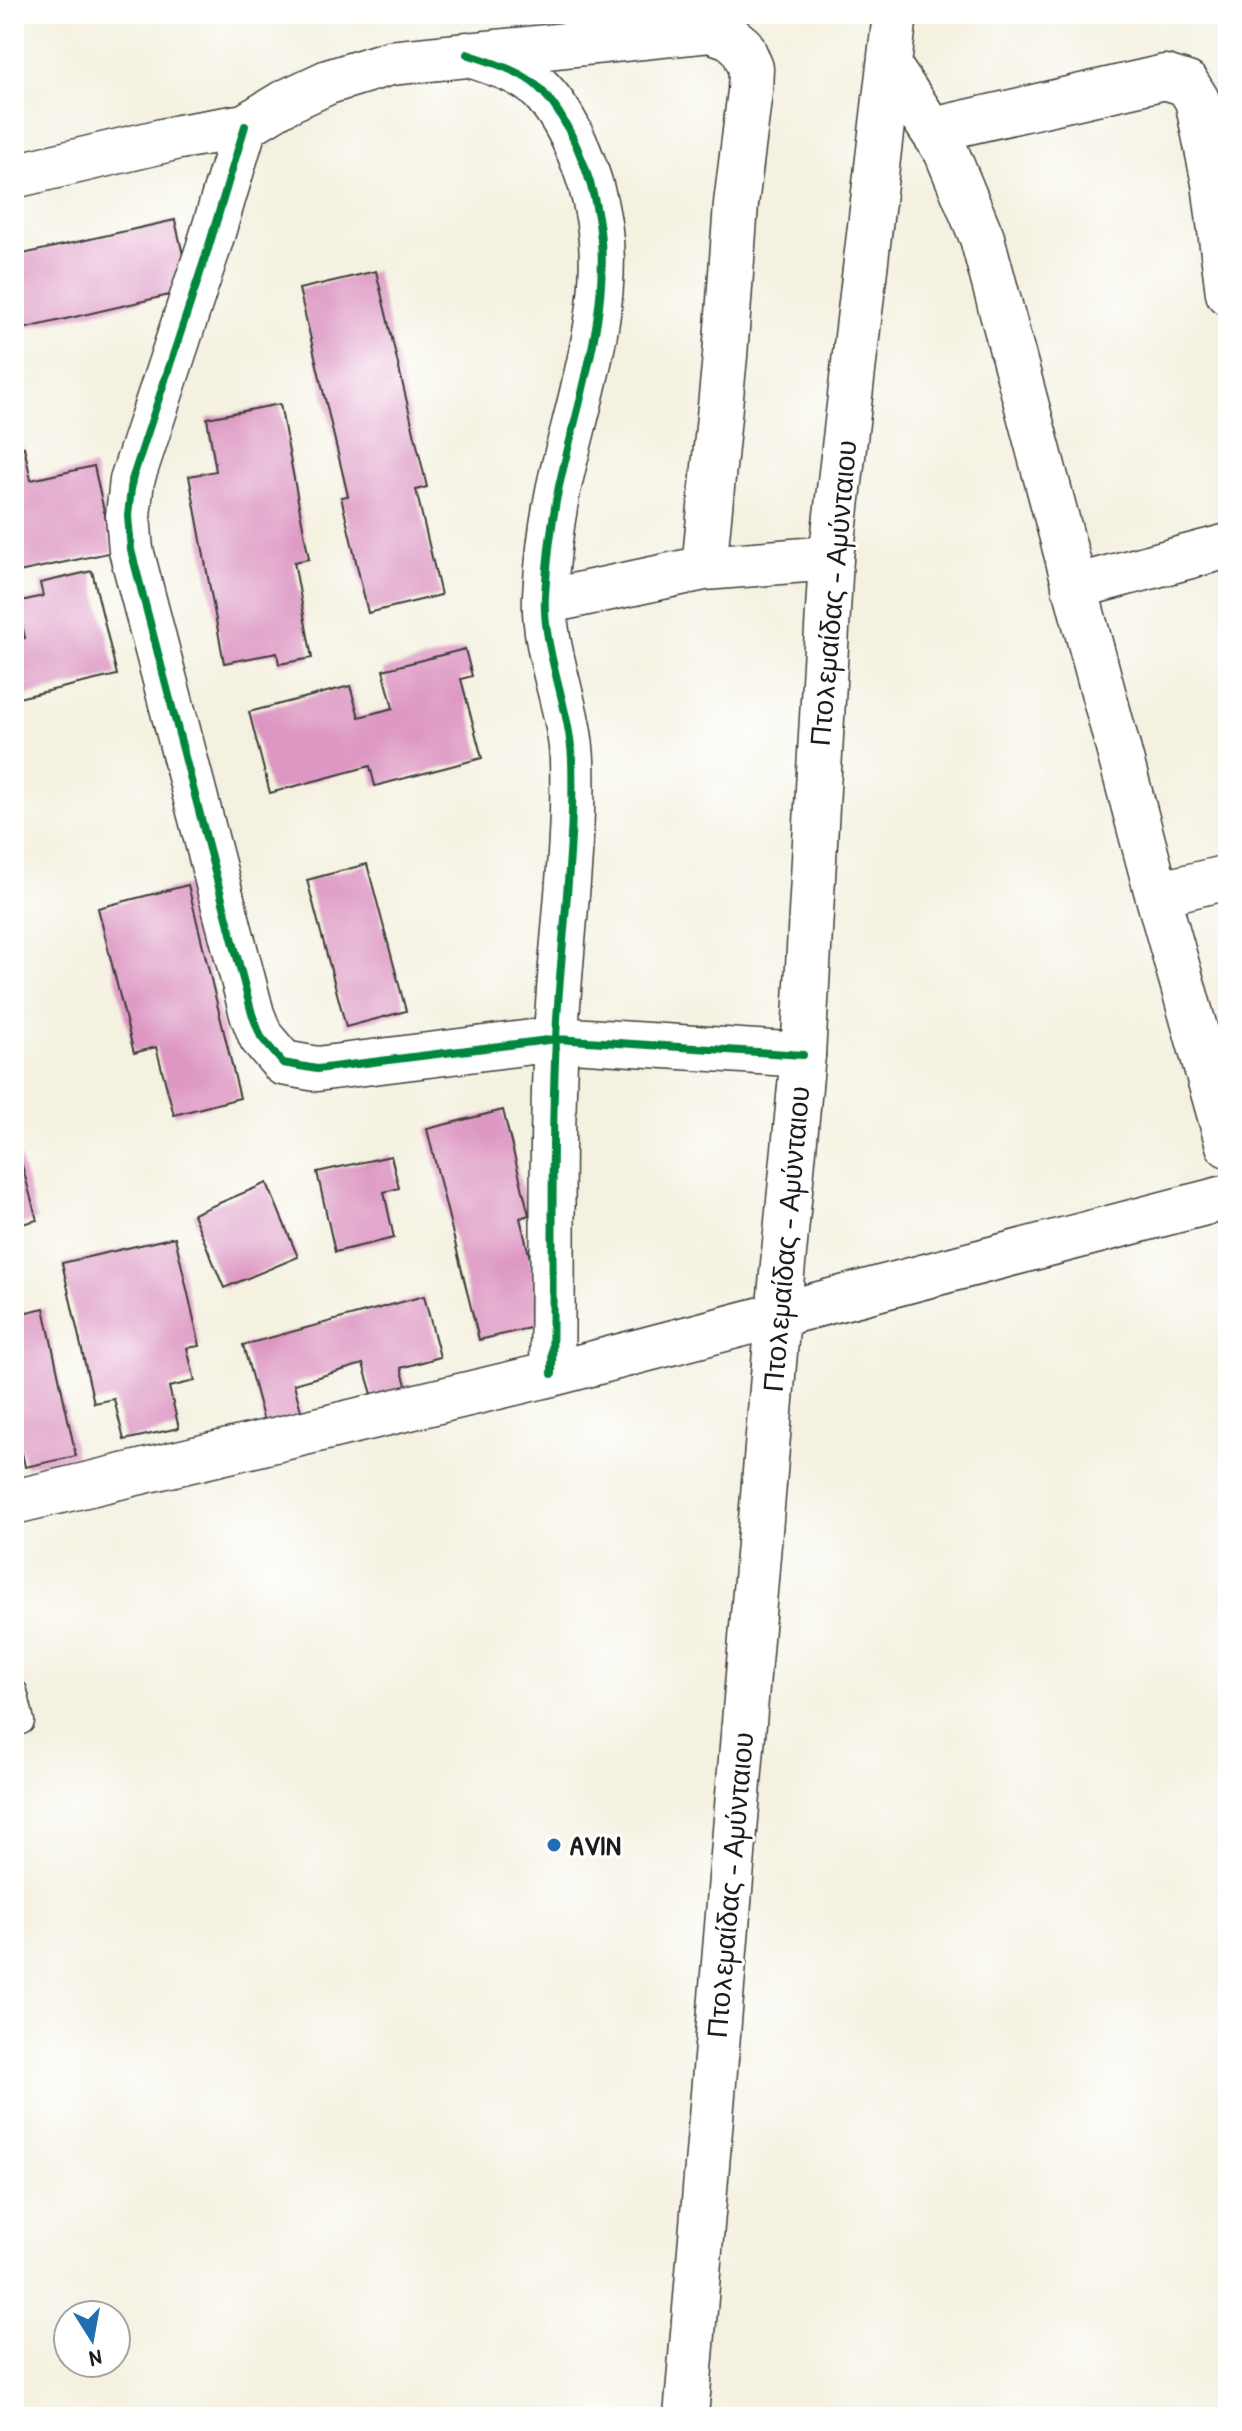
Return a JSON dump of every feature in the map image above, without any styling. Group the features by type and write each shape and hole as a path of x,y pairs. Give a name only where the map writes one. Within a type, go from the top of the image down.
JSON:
{"street":[{"name":"Πτολεμαίδας - Αμύνταιου","path":"686,2417 778,1316 803,1055 831,558 895,14"},
{"path":"14,176 179,137 245,126 283,103 328,82 390,63 710,30 730,37 742,47 751,68 750,91 736,204 704,568"},
{"path":"467,54 502,66 536,86 564,122 577,147 599,218 602,277 591,351 557,494 545,602 572,757 571,859 556,1039 552,1374"},
{"path":"890,68 946,151 982,238 1157,894 1228,1145"},
{"path":"933,130 1165,77 1187,84 1197,100 1214,183 1228,293"},
{"path":"245,126 132,480 128,516 131,550 252,1014 261,1037 283,1063 317,1069 556,1039 803,1055"},
{"path":"1074,587 1228,546"},
{"path":"545,602 704,568 831,558"},
{"path":"1157,894 1228,877"},
{"path":"14,1502 552,1374 1228,1197"}],"lane":[{"path":"14,1692 21,1721"}],"building":[{"path":"175,220 191,290 14,331 14,256"},
{"path":"376,271 427,487 416,490 441,595 368,613 341,497 348,496 299,289"},
{"path":"280,404 309,559 294,562 312,658 279,664 277,653 224,663 189,476 216,471 207,418"},
{"path":"24,447 31,480 94,466 113,552 14,573 14,449"},
{"path":"92,571 117,675 14,699 14,641 25,638 17,602 43,596 40,583"},
{"path":"465,649 472,676 461,679 482,758 375,786 370,766 270,793 249,712 350,686 359,717 393,708 383,670"},
{"path":"367,864 406,1011 346,1027 307,880"},
{"path":"188,885 240,1098 174,1115 156,1047 134,1053 98,908"},
{"path":"503,1110 529,1215 520,1218 546,1324 479,1340 427,1129"},
{"path":"14,1136 37,1220 14,1226"},
{"path":"391,1156 399,1188 384,1192 394,1238 335,1252 317,1172"},
{"path":"267,1183 298,1257 224,1288 193,1214"},
{"path":"175,1237 200,1346 187,1348 195,1381 169,1387 179,1428 124,1440 114,1399 94,1403 62,1263"},
{"path":"424,1296 440,1357 401,1368 409,1395 375,1404 363,1364 294,1384 302,1415 265,1425 243,1345"},
{"path":"44,1308 76,1456 25,1467 17,1428 14,1429 14,1315"}],"cycle path":[{"path":"467,54 530,80 559,113 577,147 590,183 602,251 597,320 556,504 545,595 548,636 567,719 572,760 569,865 554,1081 552,1374"},
{"path":"245,126 132,480 128,516 131,550 252,1014 261,1037 283,1063 317,1069 556,1039 803,1055"}],"place":[{"name":"AVIN","path":"554,1845"}]}
